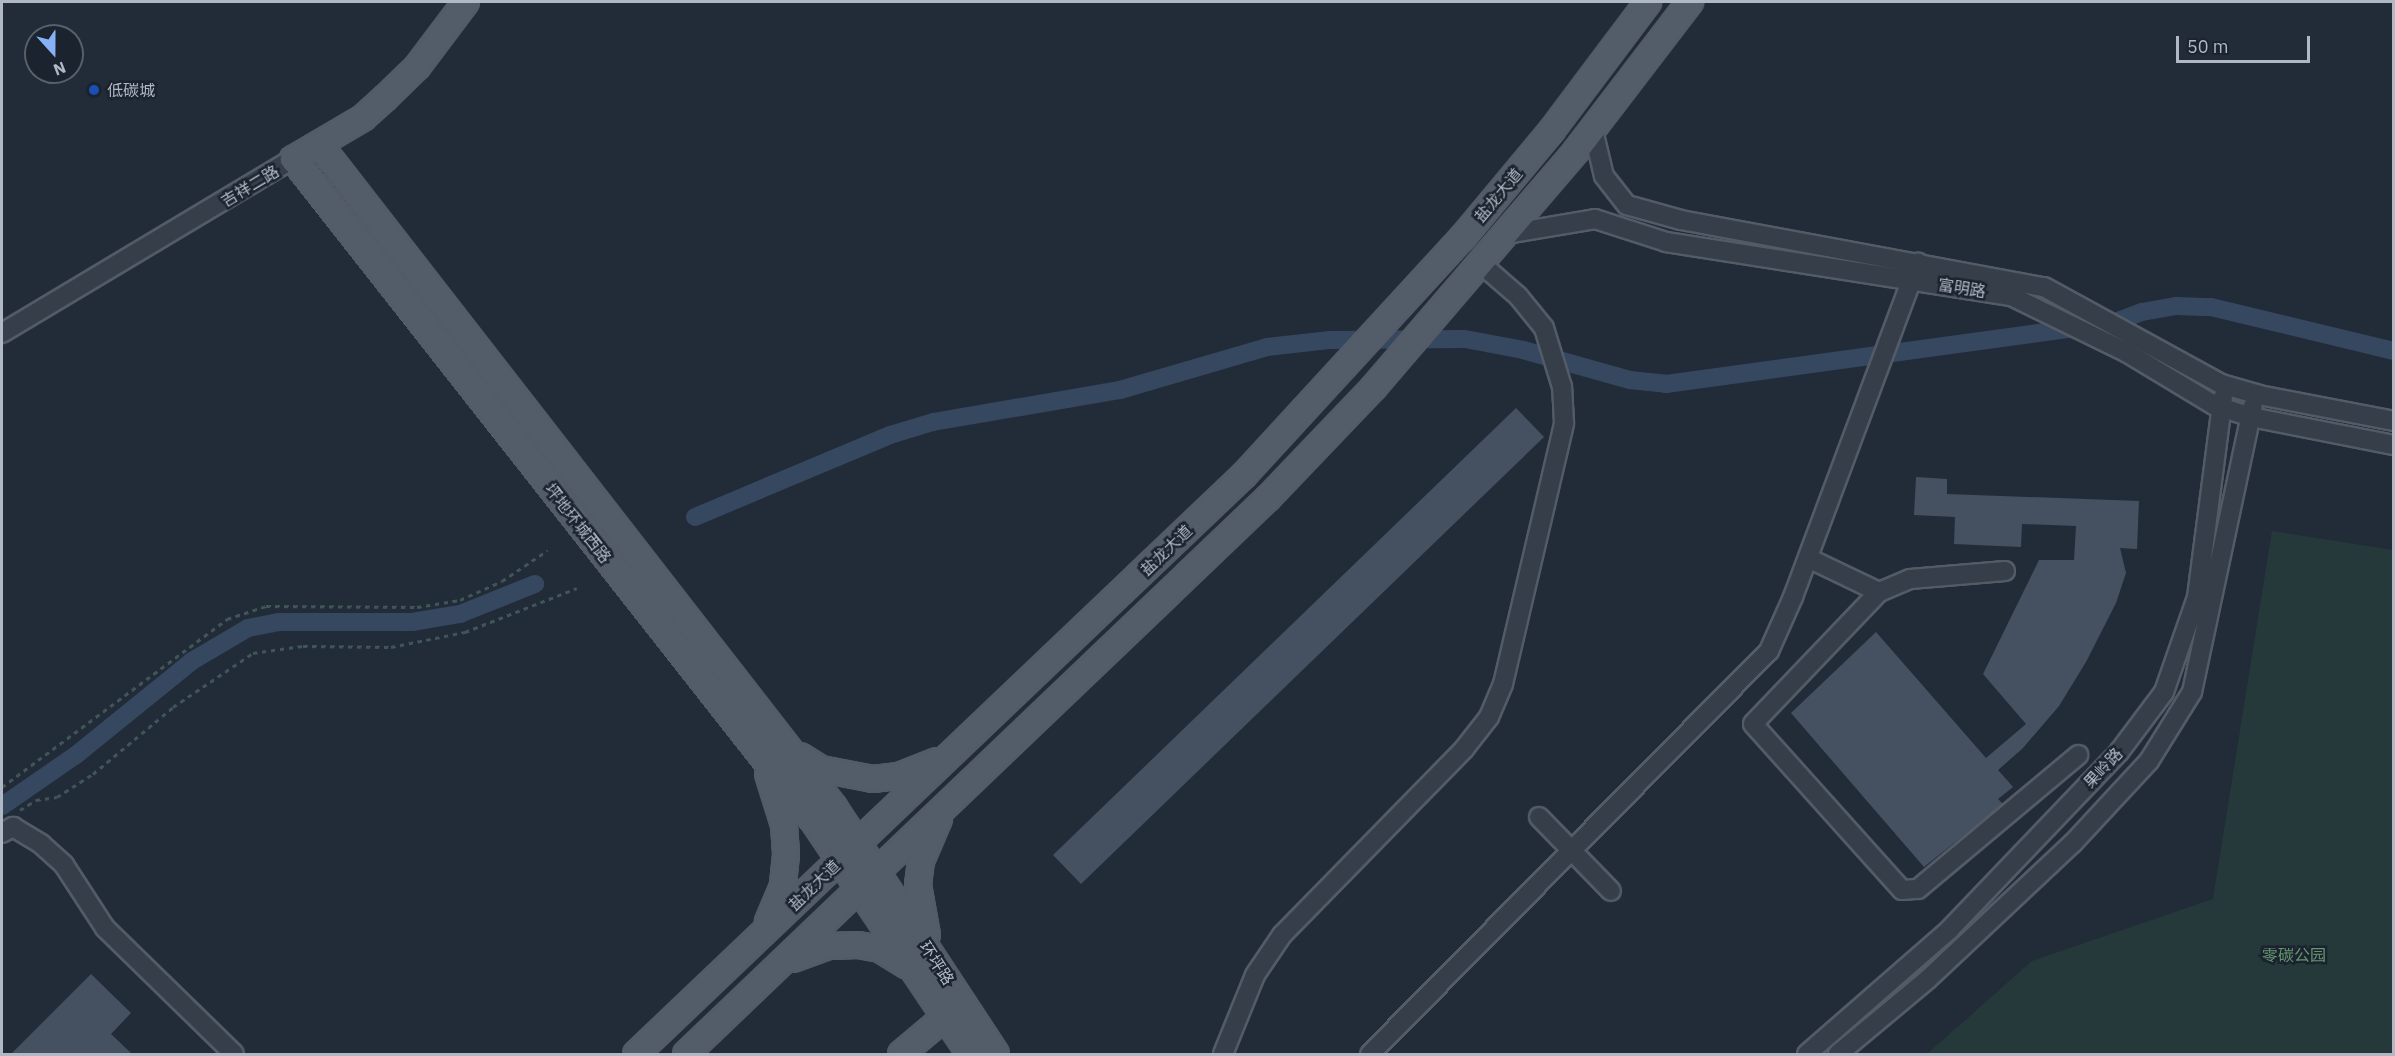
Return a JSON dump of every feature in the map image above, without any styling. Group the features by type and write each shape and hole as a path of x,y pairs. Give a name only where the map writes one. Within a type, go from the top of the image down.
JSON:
{"main road":[{"name":"吉祥二路","path":"293,159 363,118 386,98 417,67 466,2"},
{"name":"盐龙大道","path":"636,1054 1244,475 1404,303 1552,130 1648,2"},
{"name":"盐龙大道","path":"686,1054 1268,498 1348,414 1507,234 1593,130 1690,2"},
{"name":"坪地环城西路","path":"319,144 790,749 878,872"},
{"name":"坪地环城西路","path":"293,159 757,750 860,889"},
{"path":"790,749 821,769 873,779 928,766 957,749"},
{"path":"757,750 776,791 784,825 786,855 783,886 775,911 759,937"},
{"path":"928,970 918,885 931,832 948,804"},
{"name":"环坪路","path":"878,872 928,970 955,1011 996,1054"},
{"name":"环坪路","path":"860,889 928,970"},
{"path":"777,968 829,946 858,945 928,970"},
{"path":"901,1054 910,1043 955,1011"},
{"name":"环坪路","path":"955,1011 970,1054"}],"street":[{"name":"富明路","path":"1593,130 1604,176 1627,205 1681,220 1915,272 2020,300 2126,352 2222,408 2251,417 2394,445"},
{"name":"吉祥二路","path":"2,333 293,159"},
{"name":"富明路","path":"1507,234 1595,219 1666,242 2044,286 2225,385 2255,394 2394,421"},
{"path":"1223,1054 1255,975 1282,935 1464,749 1488,717 1503,684 1557,463 1564,423 1558,374 1544,328 1518,296 1481,264"},
{"path":"1370,1054 1769,651 1808,558 1915,272"},
{"name":"果岭路","path":"1807,1054 1949,930 2119,752 2164,692 2197,597 2225,385"},
{"name":"果岭路","path":"1838,1054 1971,939 2073,843 2149,761 2192,692 2255,394"},
{"path":"1808,558 1879,592"},
{"path":"2005,571 1910,579 1879,592 1753,724 1902,890 1918,889 2078,755"},
{"path":"1539,817 1611,891"},
{"path":"2,833 13,826 41,844 64,865 105,928 234,1054"}],"path":[{"path":"2,787 227,619 266,606 417,608 460,600 502,581 548,550"},
{"path":"10,816 36,800 57,797 93,774 173,707 253,653 303,646 391,647 465,632 577,588"}],"green space":[{"name":"零碳公园","path":"2272,531 2393,550 2393,1054 1927,1054 2032,961 2213,899"}],"building":[{"path":"1516,408 1544,437 1081,884 1053,855"},
{"path":"1916,477 1947,479 1947,494 2139,501 2137,549 2120,548 2126,573 2116,603 2086,662 2059,706 2022,749 1998,770 2013,787 1998,799 2003,804 1924,867 1791,713 1876,632 1986,758 2026,724 1983,674 2039,560 2074,560 2076,526 2022,524 2021,547 1954,544 1955,517 1914,515"},
{"path":"91,974 131,1013 111,1034 132,1054 11,1054"}],"waterway":[{"path":"695,517 890,435 933,422 1120,390 1267,347 1329,340 1465,339 1523,350 1630,380 1666,384 2113,323 2142,312 2176,306 2211,307 2394,351"},
{"path":"2,806 76,755 192,661 248,628 279,622 412,622 460,614 535,584"}],"place":[{"name":"低碳城","path":"94,90"}]}
